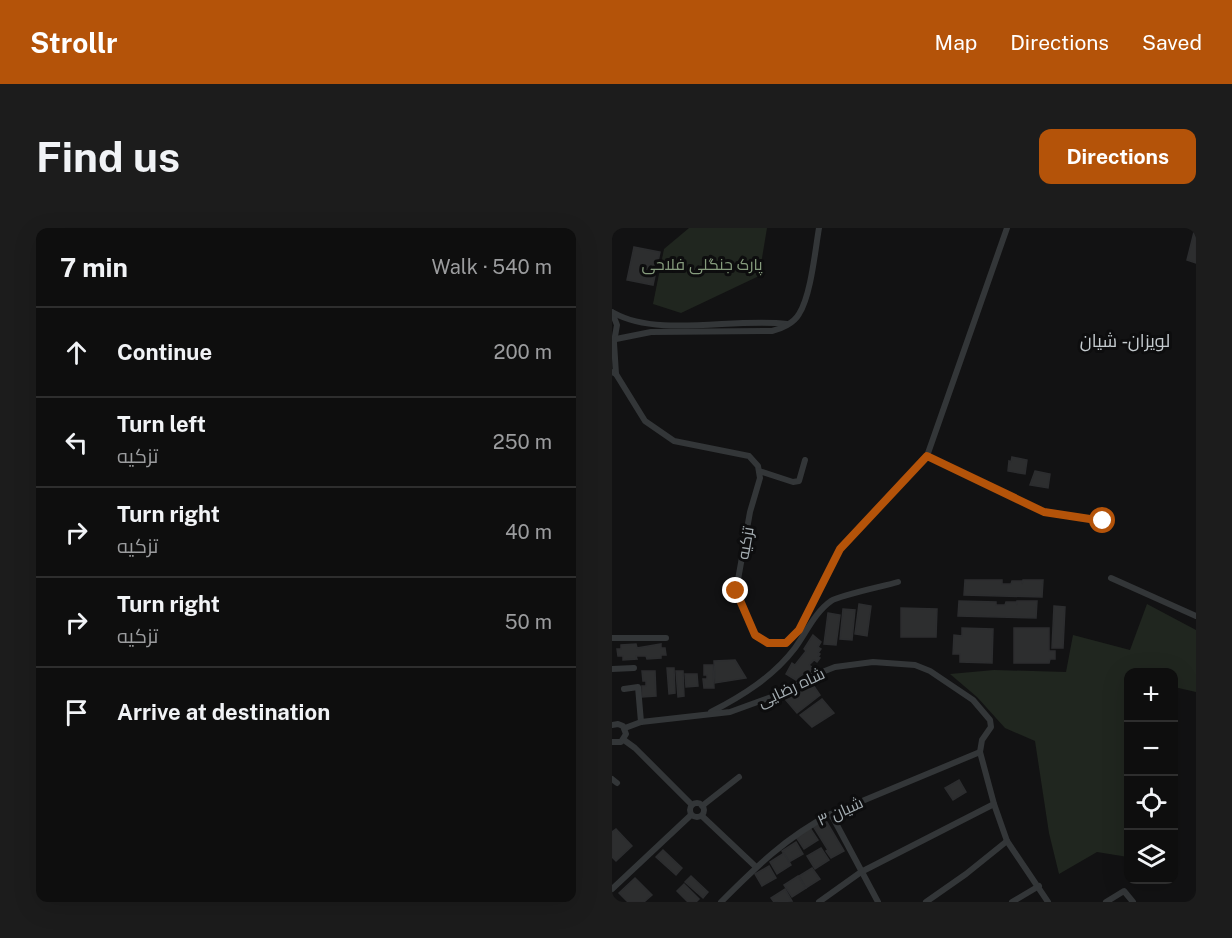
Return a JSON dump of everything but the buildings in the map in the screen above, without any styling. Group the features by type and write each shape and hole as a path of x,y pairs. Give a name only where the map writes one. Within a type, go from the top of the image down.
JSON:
{"street":[{"path":"614,342 651,329 787,324 798,315 808,287 819,228"},
{"path":"1007,228 927,456 1044,512 1103,521"},
{"path":"613,312 624,319 651,329"},
{"path":"613,312 617,324 614,342 614,373 645,421 674,441 749,456 755,461 759,471 792,482 799,481 805,460"},
{"name":"تزکیه","path":"759,471 760,478 750,512 736,591 755,635 768,643 786,643 799,630 840,549 927,456"},
{"path":"1111,578 1196,616"},
{"path":"708,714 738,698 772,673 832,600 898,582"},
{"path":"612,638 666,638"},
{"name":"شاه رضایی","path":"625,728 640,722 730,712 785,692 812,676 836,666 873,662 915,665 930,671 973,700 990,720 991,727 982,740 980,752"},
{"path":"612,669 634,668"},
{"path":"624,689 638,687 640,722"},
{"path":"612,716 612,724 620,724 625,728 626,734 624,740 619,743 612,742"},
{"path":"624,740 635,748 692,805"},
{"path":"980,752 1007,841 1048,902"},
{"name":"شیان ۳","path":"721,902 787,840 831,814 980,752"},
{"path":"702,806 739,777"},
{"path":"692,805 696,803 702,806 704,812 702,816"},
{"path":"819,902 861,872 994,804"},
{"path":"691,815 692,805"},
{"path":"831,814 878,902"},
{"path":"691,815 698,818 702,816"},
{"path":"612,889 691,815"},
{"path":"702,816 756,867"},
{"path":"926,902 1007,841"},
{"path":"1012,902 1039,886"},
{"path":"1106,902 1124,891 1132,902"}],"green space":[{"name":"پارک جنگلی فلاحی","path":"689,228 767,228 759,276 681,313 653,304 664,249"},
{"path":"1147,604 1196,630 1196,692 1178,688 1178,668 1124,668 1124,856 1097,852 1059,874 1049,833 1035,741 1005,728 977,697 950,674 994,670 1066,672 1073,635 1130,650"}],"district":[{"name":"لویزان - شیان","path":"1125,341"}],"route":[{"path":"736,591 755,635 768,643 786,643 799,630 840,549 927,456 1044,512 1103,521"}]}
